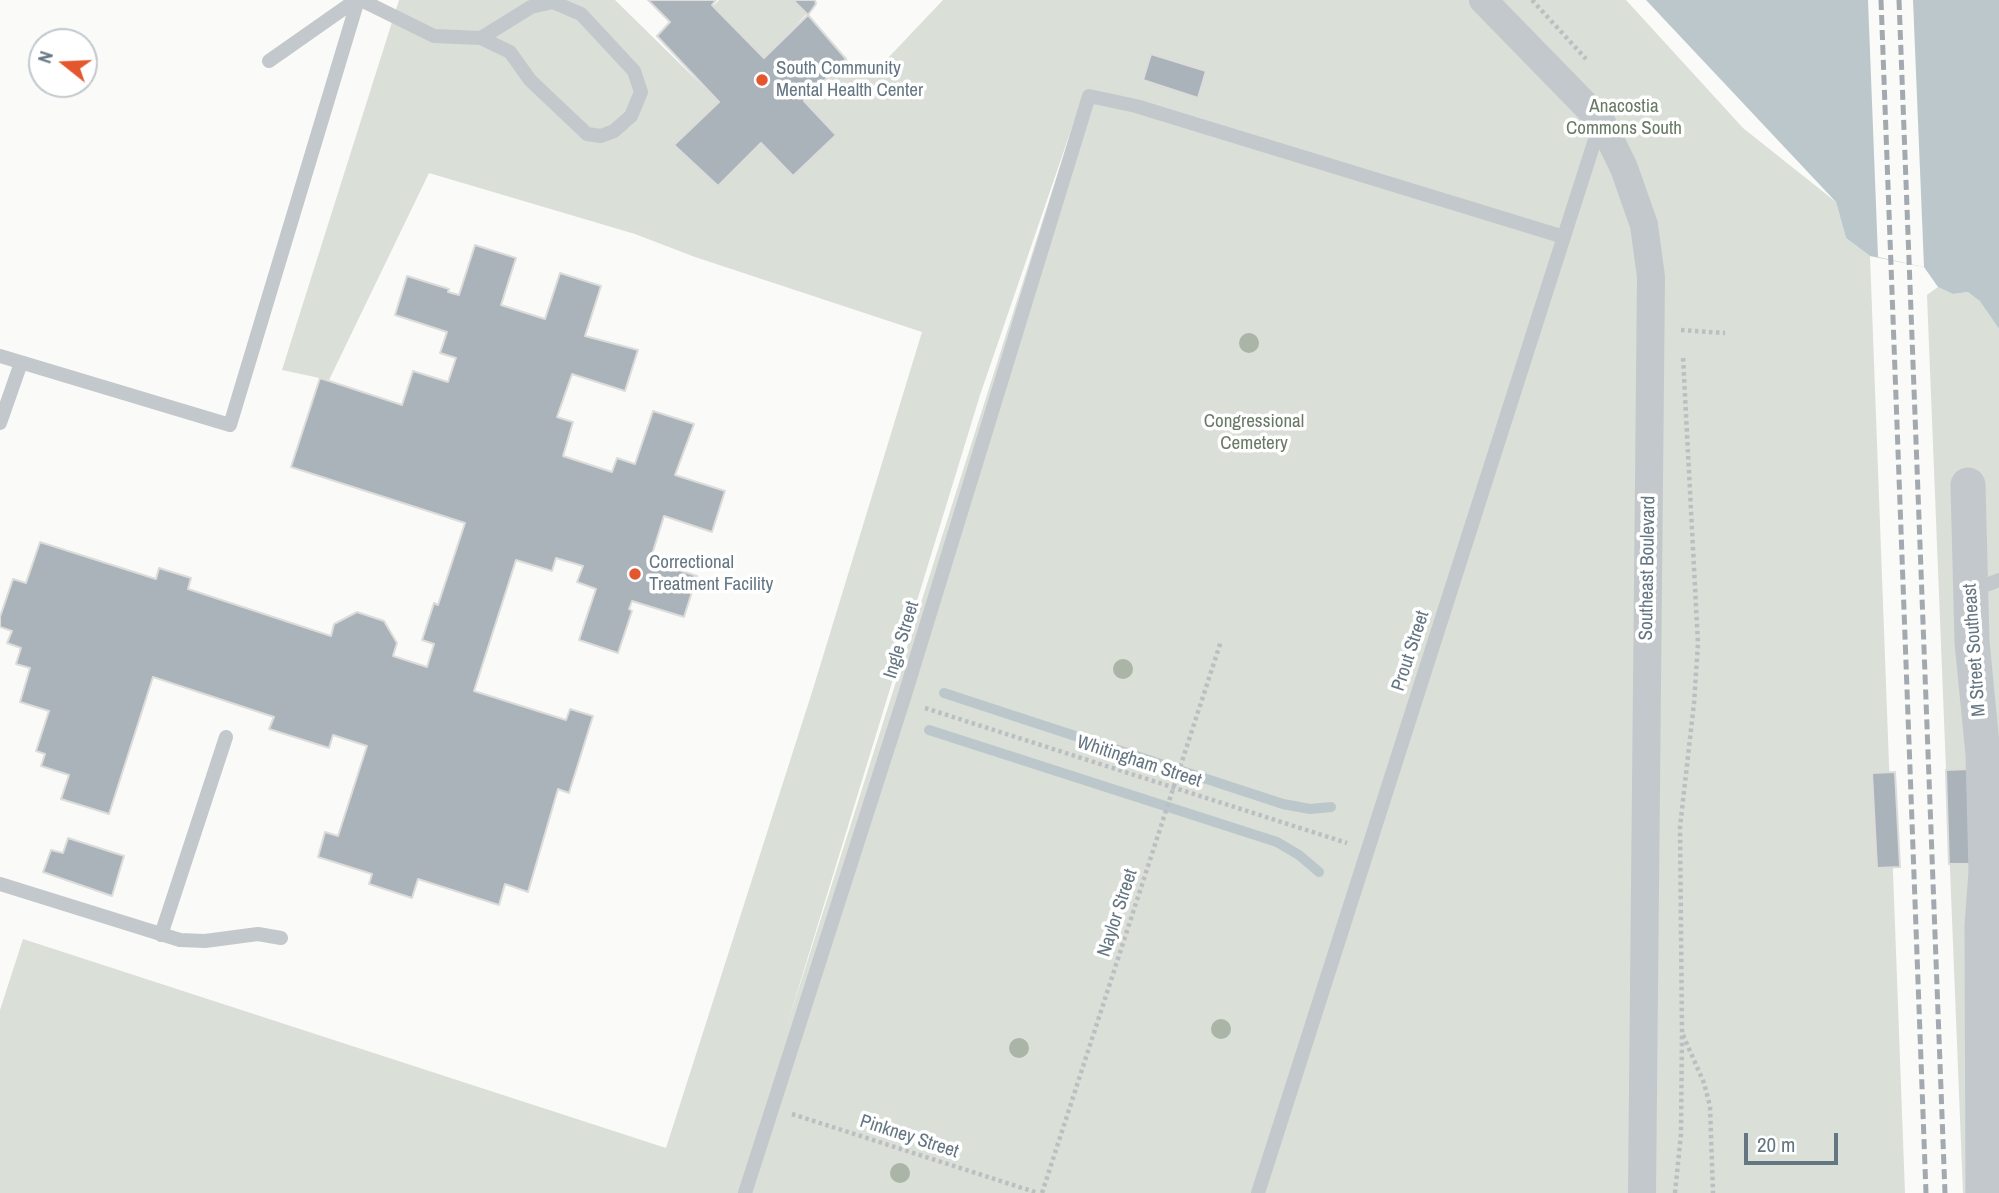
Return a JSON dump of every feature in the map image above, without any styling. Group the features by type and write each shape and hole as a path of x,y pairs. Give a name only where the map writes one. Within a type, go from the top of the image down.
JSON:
{"street":[{"name":"Southeast Boulevard","path":"1483,0 1601,121 1624,168 1644,225 1651,277 1642,1193"},
{"name":"M Street Southeast","path":"1968,485 1985,583 1972,642 1983,754 1986,872 1982,925 1983,1193"}],"lane":[{"path":"358,0 434,36 481,38 510,52 530,80 587,134 601,136 614,131 631,116 641,92 634,71 581,14 553,2 531,7 481,38"},
{"path":"269,61 358,0"},
{"path":"0,356 230,425 358,0"},
{"name":"Ingle Street","path":"745,1193 903,701 1088,96 1136,106 1564,237"},
{"name":"Prout Street","path":"1258,1193 1601,121"},
{"path":"0,423 22,363"},
{"path":"161,935 226,737"},
{"path":"0,884 180,940 205,941 258,934 281,938"}],"path":[{"path":"1681,330 1726,333"},
{"name":"Naylor Street","path":"1040,1193 1221,641"},
{"name":"Whitingham Street","path":"903,701 1367,849"},
{"path":"1682,1032 1710,1106 1713,1193"},
{"name":"Pinkney Street","path":"772,1107 1040,1193"}],"green space":[{"path":"399,0 615,0 719,102 675,145 718,186 761,143 793,176 836,135 804,101 846,59 869,78 943,0 1626,0 1743,128 1836,202 1846,238 1870,256 1905,1193 0,1193 0,1010 23,939 666,1148 813,689 922,332 695,257 635,234 429,173 329,380 282,370","holes":["1080,104 785,1032 980,395"]},
{"path":"719,0 813,0 816,4 762,61 712,7"},
{"path":"1938,287 1953,294 1968,292 1980,300 1999,329 1999,1193 1963,1193 1927,295"}],"shaded area":[{"path":"1646,0 1999,0 1999,329 1980,301 1968,292 1953,294 1938,287 1924,267 1870,256 1846,238 1836,202"}],"pier":[{"path":"1868,0 1913,0 1924,267 1878,257"}],"building":[{"name":"South Community Mental Health Center","path":"648,0 716,0 712,5 764,58 808,15 846,59 804,101 836,135 793,176 761,143 718,186 674,145 719,102 657,36 670,22"},
{"name":"South Community Mental Health Center","path":"793,0 815,0 816,4 808,15"},
{"path":"1151,54 1206,71 1198,98 1143,80"},
{"name":"Correctional Treatment Facility","path":"475,245 516,258 501,305 545,319 560,273 601,286 585,336 638,350 625,391 572,374 557,417 573,422 563,456 612,472 617,458 635,464 653,411 694,424 675,475 725,491 712,532 664,516 650,561 697,576 684,617 632,601 629,609 632,611 618,653 579,640 596,589 577,582 583,566 556,558 552,571 516,560 474,691 566,720 570,709 593,716 569,793 558,789 528,892 505,884 499,905 418,879 412,898 369,884 372,874 318,857 325,832 338,836 367,746 333,735 329,748 269,729 274,717 153,677 109,814 61,799 69,775 41,766 45,754 36,751 49,711 20,702 30,668 16,664 21,648 7,643 12,631 0,627 0,617 13,579 26,583 40,542 156,579 159,568 191,578 188,589 331,636 334,624 357,612 384,621 397,643 393,656 427,667 434,644 422,640 434,603 438,605 465,523 291,467 320,378 402,405 413,371 448,382 456,358 440,353 447,332 395,315 407,276 449,289 448,292 459,295"},
{"path":"1969,769 1972,864 1949,864 1946,770"},
{"path":"1895,772 1900,867 1877,868 1872,773"},
{"path":"68,838 124,856 112,896 43,872 51,850 63,853"}],"waterway":[{"path":"944,693 1283,804 1310,809 1331,807"},
{"path":"929,730 1277,842 1299,855 1319,872"}],"railway":[{"path":"1881,0 1926,1193"},
{"path":"1899,0 1945,1193"}],"place":[{"name":"South Community Mental Health Center","path":"762,80"},
{"name":"Correctional Treatment Facility","path":"635,574"}],"park label":[{"name":"Anacostia Commons South","path":"1624,118"},
{"name":"Congressional Cemetery","path":"1254,433"}]}
